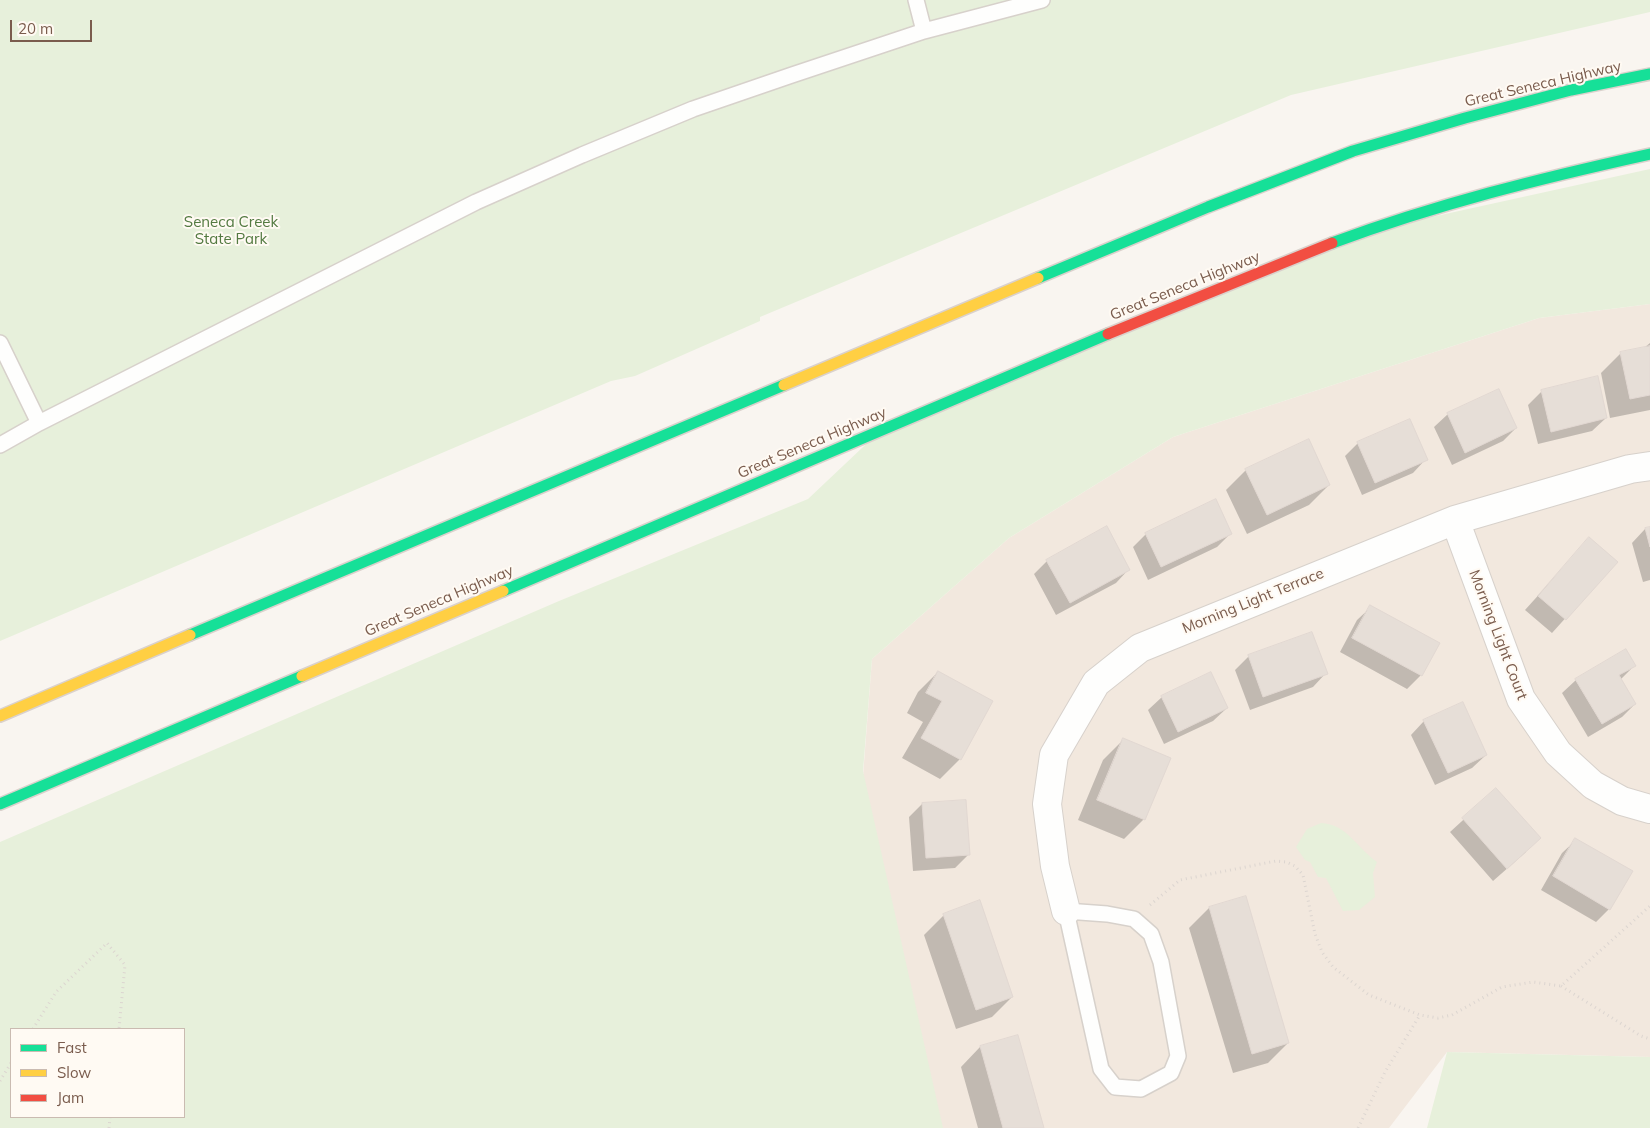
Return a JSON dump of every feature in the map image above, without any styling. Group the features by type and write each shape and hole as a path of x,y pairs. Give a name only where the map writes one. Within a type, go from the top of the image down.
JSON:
{"main road":[{"name":"Great Seneca Highway","path":"0,716 1208,207 1372,145 1571,90 1650,74"},
{"name":"Great Seneca Highway","path":"0,804 1125,327 1309,252 1430,209 1548,176 1650,154"}],"street":[{"name":"Morning Light Terrace","path":"1066,911 1055,866 1047,804 1054,755 1096,683 1140,648 1455,520 1630,469 1650,466"},
{"name":"Morning Light Court","path":"1455,520 1521,699 1558,753 1594,785 1622,800 1650,808"}],"lane":[{"path":"916,0 924,31"},
{"path":"0,446 39,424 476,202 582,154 693,109 924,31 1042,0"},
{"path":"0,343 39,424"},
{"path":"1066,911 1108,914 1134,919 1151,934 1161,962 1178,1056 1171,1073 1141,1089 1115,1087 1101,1069 1066,911"}],"path":[{"path":"1134,919 1180,880 1276,861 1286,862 1295,866 1303,875 1315,934 1322,952 1333,967 1369,995 1420,1015 1438,1018 1452,1016 1502,988 1533,982 1561,986 1641,1036 1650,1039"},
{"path":"1561,986 1650,906"},
{"path":"34,1028 56,992 107,943 125,964 119,1028"},
{"path":"1358,1128 1385,1072 1420,1015"},
{"path":"0,1081 10,1065"}],"shaded area":[{"path":"1650,304 1650,1057 1447,1052 1389,1128 911,1128 859,828 872,659 1009,538 1173,437 1539,318"}],"green space":[{"name":"Seneca Creek State Park","path":"0,0 1650,0 1650,12 1291,95 760,317 760,321 635,376 611,381 0,641"},
{"path":"1650,169 1650,304 1539,318 1173,437 1009,538 872,659 863,771 943,1128 0,1128 0,842 559,601 808,499 881,430 1368,231"},
{"path":"1321,823 1330,824 1345,832 1377,862 1373,873 1375,897 1359,910 1343,911 1326,878 1318,877 1310,862 1305,860 1296,847 1307,829"},
{"path":"1447,1052 1650,1057 1650,1128 1427,1128"}],"building":[{"path":"1650,346 1650,395 1630,399 1620,352"},
{"path":"1598,376 1607,418 1551,432 1541,390"},
{"path":"1499,389 1517,428 1465,453 1447,413"},
{"path":"1410,419 1428,460 1375,483 1357,442"},
{"path":"1309,439 1330,485 1267,515 1245,469"},
{"path":"1216,499 1232,534 1161,567 1145,533"},
{"path":"1107,526 1130,570 1070,603 1046,560"},
{"path":"1650,527 1650,547 1645,528"},
{"path":"1589,537 1618,562 1566,620 1538,596"},
{"path":"1370,605 1440,643 1422,676 1352,638"},
{"path":"1312,632 1328,674 1263,697 1248,655"},
{"path":"1626,649 1636,666 1619,675 1636,704 1602,724 1575,679"},
{"path":"938,671 993,701 961,760 921,738 942,701 926,693"},
{"path":"1211,672 1228,708 1178,732 1161,696"},
{"path":"1463,702 1487,755 1448,773 1423,720"},
{"path":"1123,738 1171,758 1145,820 1097,800"},
{"path":"1496,788 1541,838 1507,869 1462,818"},
{"path":"966,800 970,855 926,858 922,803"},
{"path":"1575,838 1633,871 1610,910 1553,876"},
{"path":"1246,896 1289,1043 1252,1054 1209,907"},
{"path":"980,900 1013,997 976,1010 943,914"},
{"path":"1018,1035 1044,1128 1003,1128 980,1046"}],"traffic: fast":[{"path":"1038,278 1208,207 1353,151 1465,118 1571,90 1650,74"},
{"path":"1332,243 1450,204 1650,154"},
{"path":"503,591 1108,334"},
{"path":"190,635 784,385"},
{"path":"0,804 302,676"}],"traffic: slow":[{"path":"784,385 1038,278"},
{"path":"302,676 503,591"},
{"path":"0,716 190,635"}],"traffic: jam":[{"path":"1108,334 1332,243"}]}
